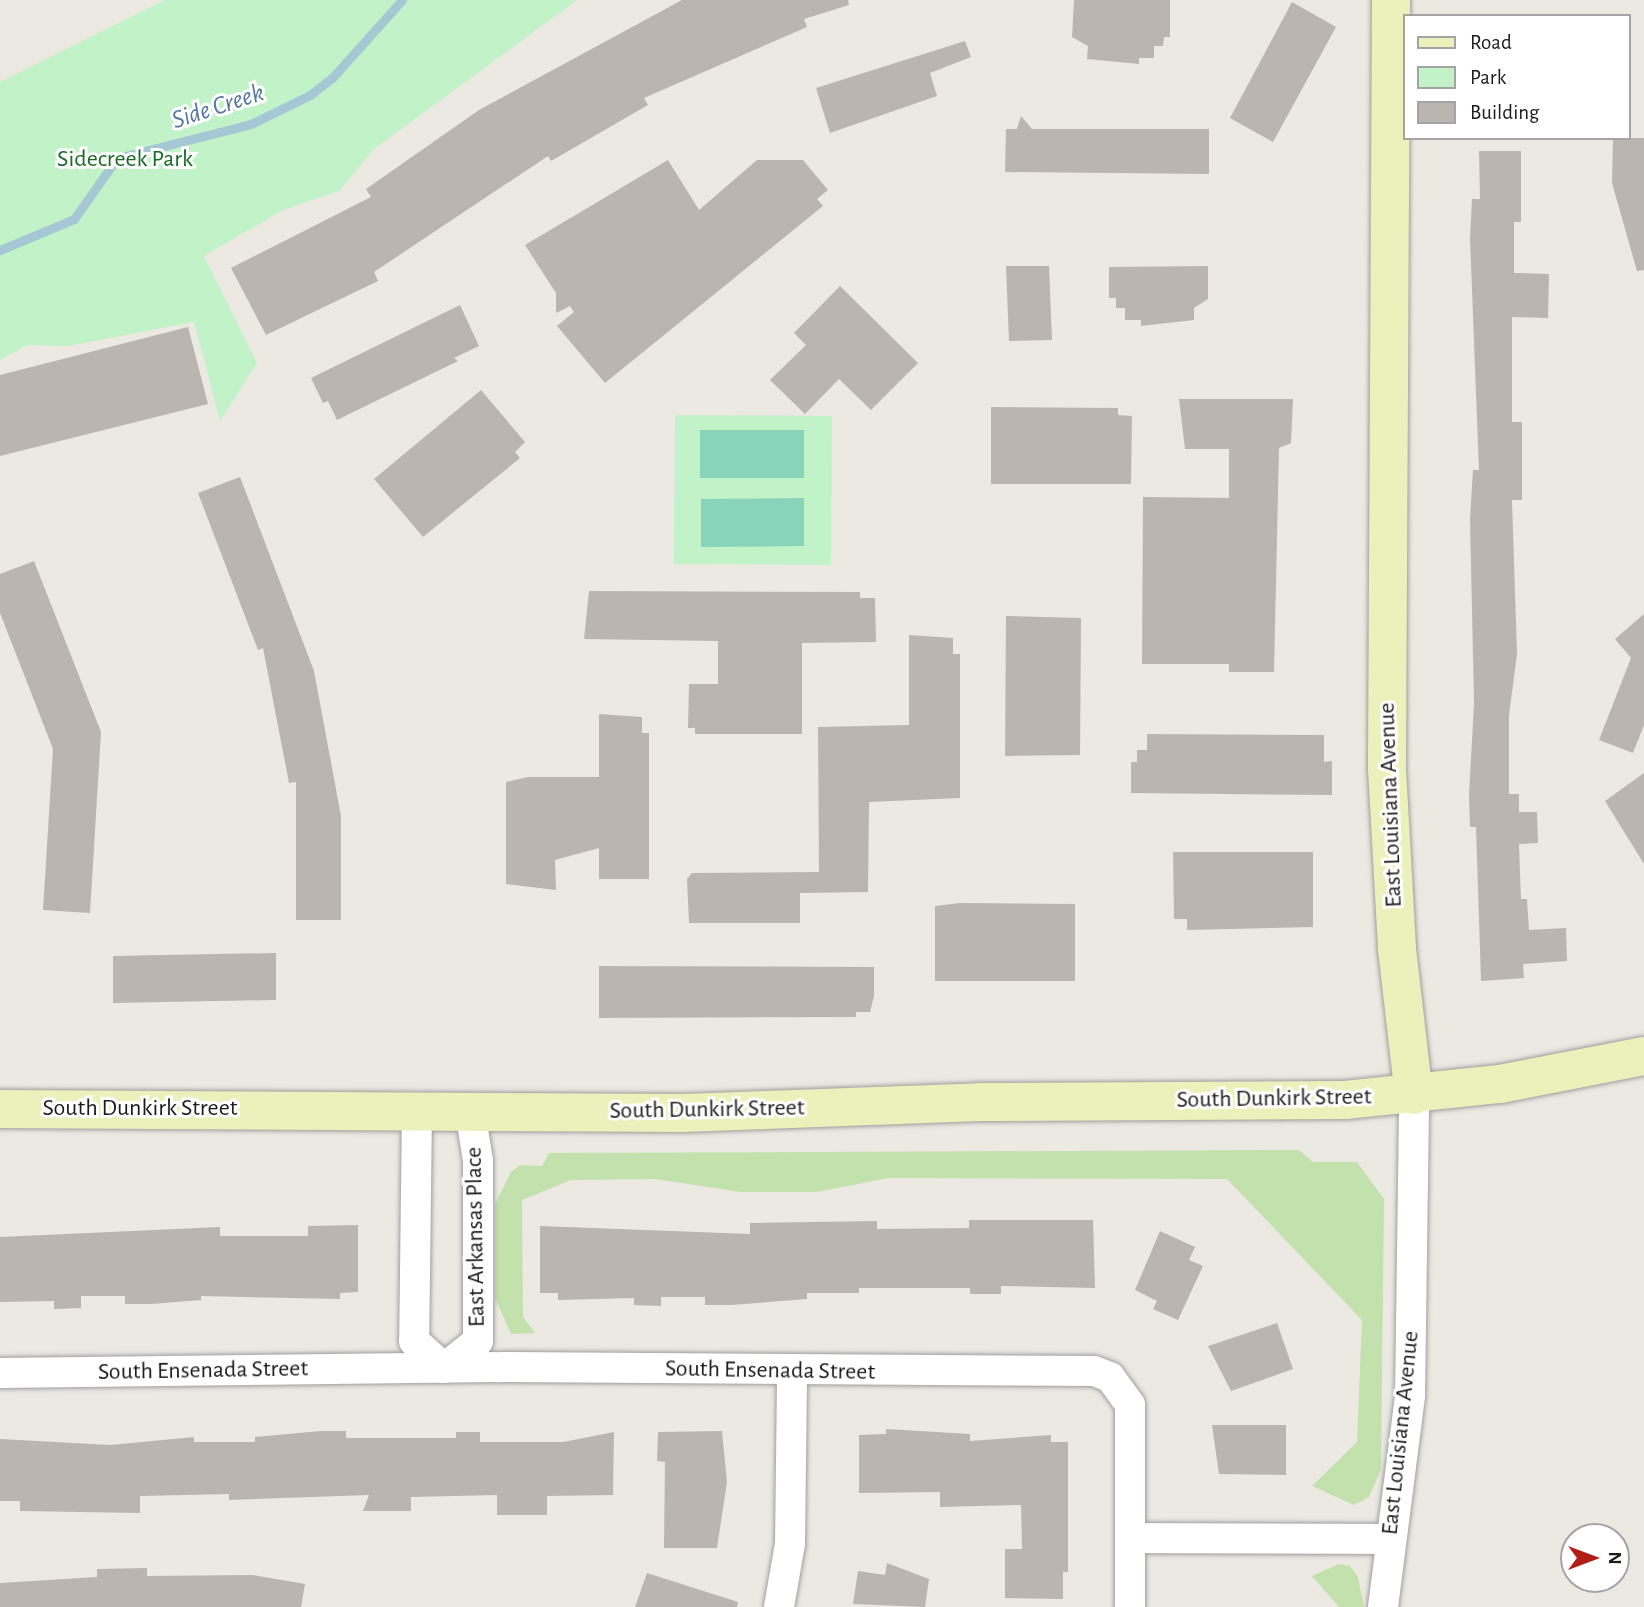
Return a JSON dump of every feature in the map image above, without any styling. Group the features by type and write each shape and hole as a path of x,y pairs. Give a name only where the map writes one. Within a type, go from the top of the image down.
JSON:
{"main road":[{"name":"East Louisiana Avenue","path":"1391,0 1387,769 1397,949 1414,1095"},
{"name":"South Dunkirk Street","path":"0,1109 417,1109 683,1113 1414,1095 1644,1056"}],"street":[{"name":"East Louisiana Avenue","path":"1382,1607 1410,1396 1414,1095"},
{"path":"417,1109 414,1341 444,1368"},
{"name":"East Arkansas Place","path":"444,1368 478,1341 478,1161 470,1110"},
{"name":"South Ensenada Street","path":"0,1373 444,1368 792,1372 1094,1371 1110,1377 1130,1405 1130,1607"},
{"path":"779,1607 790,1544 792,1372"},
{"path":"1130,1538 1390,1539"}],"green space":[{"name":"Sidecreek Park","path":"165,0 577,0 374,149 339,191 283,210 204,256 257,363 220,421 194,322 68,346 27,345 0,360 0,82"},
{"path":"675,415 832,416 831,565 674,564"},
{"path":"700,430 804,430 804,478 700,478"},
{"path":"804,498 804,546 701,547 701,499"},
{"path":"1299,1150 1313,1162 1357,1162 1384,1199 1381,1469 1369,1497 1354,1505 1312,1486 1357,1442 1362,1320 1227,1179 888,1178 817,1192 741,1192 655,1179 571,1180 522,1200 523,1317 535,1333 511,1334 495,1298 495,1204 511,1172 520,1165 542,1166 549,1153"},
{"path":"1339,1564 1350,1566 1358,1577 1364,1607 1339,1607 1312,1576"}],"building":[{"path":"682,0 848,0 849,5 804,19 807,27 644,98 648,105 551,161 548,156 374,272 378,281 266,335 231,268 371,197 366,189 479,110"},
{"path":"1074,0 1170,0 1170,37 1164,37 1163,46 1154,46 1154,58 1139,58 1139,64 1087,59 1088,46 1072,37"},
{"path":"1292,2 1336,27 1273,142 1230,118"},
{"path":"965,41 971,57 930,73 937,96 830,133 816,88"},
{"path":"1021,116 1032,129 1209,129 1209,174 1005,172 1006,129 1017,129"},
{"path":"1644,138 1644,270 1637,271 1612,183 1613,140"},
{"path":"1479,151 1521,151 1521,222 1514,222 1514,273 1549,274 1548,318 1512,317 1512,422 1522,422 1522,500 1512,500 1517,654 1509,715 1509,794 1519,794 1519,812 1537,812 1538,843 1519,844 1521,899 1527,899 1529,930 1566,928 1567,961 1523,964 1524,978 1481,981 1476,827 1470,827 1469,795 1474,703 1470,519 1473,470 1479,470 1470,238 1472,199 1480,199"},
{"path":"668,160 699,210 757,160 803,160 828,190 817,199 823,206 605,383 557,326 574,312 570,306 556,313 556,293 525,245"},
{"path":"1006,266 1049,266 1052,340 1009,341"},
{"path":"1208,266 1208,299 1194,308 1194,320 1141,326 1141,320 1125,320 1125,308 1116,308 1116,298 1109,298 1109,267"},
{"path":"840,286 918,363 871,410 839,379 805,414 770,380 806,345 794,333"},
{"path":"460,305 479,346 454,358 458,361 337,420 328,401 323,403 311,378"},
{"path":"188,327 208,404 0,456 0,375"},
{"path":"481,390 525,442 515,452 520,458 423,537 374,479"},
{"path":"1179,399 1293,399 1291,443 1279,448 1274,672 1229,672 1229,664 1142,664 1143,497 1229,498 1229,449 1185,449"},
{"path":"991,407 1118,408 1118,415 1132,416 1131,484 991,484"},
{"path":"240,477 314,671 341,816 341,920 296,920 296,782 289,783 263,648 258,650 198,493"},
{"path":"34,561 101,732 90,913 43,910 53,749 0,613 0,574"},
{"path":"589,591 860,592 860,598 875,598 876,642 802,643 802,734 695,734 695,728 688,728 689,684 718,684 718,641 584,639"},
{"path":"1644,614 1644,725 1633,753 1599,740 1631,658 1615,639"},
{"path":"1006,616 1081,618 1080,755 1005,756"},
{"path":"909,635 953,638 953,654 960,654 960,798 869,802 868,892 800,893 800,923 689,923 687,879 692,873 819,872 818,727 909,725"},
{"path":"599,714 642,717 642,733 649,733 649,879 599,879 599,848 555,860 556,890 506,884 506,782 528,777 599,777"},
{"path":"1147,734 1324,735 1324,762 1332,761 1332,795 1131,793 1131,762 1137,762 1137,750 1147,750"},
{"path":"1644,773 1644,864 1605,801"},
{"path":"1173,852 1313,852 1313,927 1187,930 1187,919 1174,919"},
{"path":"960,903 1075,904 1075,981 935,981 935,906"},
{"path":"276,953 276,1000 113,1003 113,956"},
{"path":"599,966 874,967 874,996 870,1012 856,1012 856,1017 599,1018"},
{"path":"969,1220 1093,1220 1095,1288 1001,1286 1001,1294 970,1294 970,1288 859,1288 859,1293 807,1293 807,1299 732,1305 705,1305 705,1297 661,1297 661,1306 634,1305 634,1298 558,1300 558,1293 540,1293 540,1226 750,1234 750,1223 877,1221 877,1229 969,1228"},
{"path":"358,1225 358,1292 340,1293 340,1299 201,1296 201,1300 125,1304 125,1296 81,1296 81,1308 54,1309 54,1301 0,1302 0,1237 220,1227 220,1236 308,1236 308,1226"},
{"path":"1160,1231 1195,1247 1189,1260 1203,1266 1178,1320 1153,1309 1157,1301 1135,1290"},
{"path":"1277,1323 1293,1369 1231,1391 1208,1346"},
{"path":"1212,1425 1286,1425 1286,1475 1219,1474"},
{"path":"886,1429 970,1434 970,1441 1051,1435 1051,1442 1068,1442 1068,1572 1063,1572 1063,1599 1005,1598 1005,1549 1022,1549 1021,1505 940,1507 940,1492 859,1493 859,1435 886,1434"},
{"path":"346,1431 346,1438 456,1438 456,1432 480,1432 480,1442 563,1442 614,1432 613,1495 547,1496 547,1515 497,1515 497,1495 411,1497 411,1511 363,1511 369,1495 229,1500 229,1494 140,1496 140,1513 20,1511 20,1501 0,1501 0,1439 110,1445 194,1437 194,1442 255,1442 255,1437"},
{"path":"722,1431 727,1482 717,1548 664,1548 665,1462 657,1461 658,1432"},
{"path":"887,1563 929,1579 925,1607 853,1604 858,1571 885,1575"},
{"path":"147,1568 147,1576 252,1575 305,1584 301,1607 0,1607 0,1583 97,1577 97,1569"},
{"path":"647,1573 738,1602 737,1607 635,1607"}],"waterway":[{"name":"Side Creek","path":"0,250 74,219 117,158 251,124 310,95 333,77 402,0"}]}
